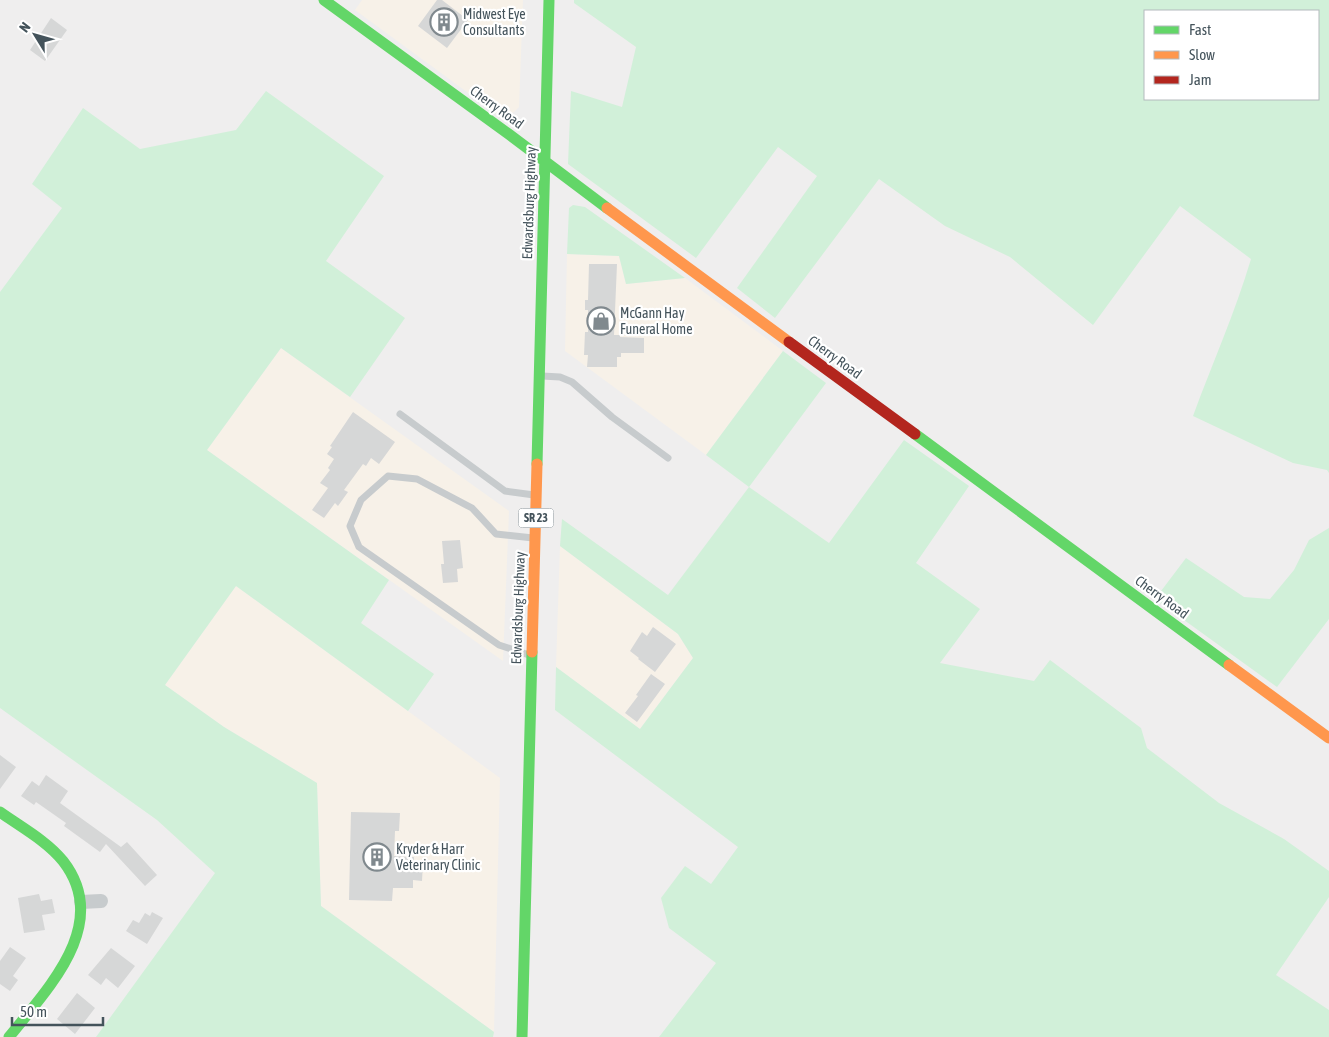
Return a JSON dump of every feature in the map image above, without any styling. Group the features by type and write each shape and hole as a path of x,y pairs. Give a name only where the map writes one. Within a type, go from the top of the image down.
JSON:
{"street":[{"name":"Cherry Road","path":"324,0 1329,738"},
{"name":"Edwardsburg Highway","path":"522,1037 549,0"},
{"path":"0,812 51,850 63,862 78,888 81,902 79,931 71,954 58,974 9,1037"},
{"path":"81,902 101,901"}],"lane":[{"path":"539,376 560,377 572,382 612,417 668,458"},
{"path":"400,414 504,491 536,495"},
{"path":"532,656 499,645 359,547 350,526 362,500 388,476 417,479 472,508 496,534 535,538"}],"shaded area":[{"path":"362,0 523,0 519,107 507,115 497,114 355,10"},
{"path":"567,254 619,256 626,284 685,278 783,351 706,455 565,351"},
{"path":"281,348 509,511 503,661 207,450"},
{"path":"560,546 678,634 693,658 640,729 556,667"},
{"path":"236,586 500,778 494,1032 321,906 317,783 224,727 165,685"}],"green space":[{"path":"574,0 1329,0 1329,473 1327,470 1293,463 1193,416 1231,319 1251,259 1180,206 1093,325 1010,257 945,226 879,179 775,318 737,288 817,176 778,147 696,258 568,164 571,91 622,107 636,47 574,3"},
{"path":"266,91 384,176 326,261 405,318 350,397 281,348 207,450 389,580 361,623 434,674 408,711 236,586 165,685 224,727 317,783 321,906 494,1032 493,1037 96,1037 215,873 157,820 0,708 0,292 62,208 32,184 83,108 140,149 236,130"},
{"path":"573,205 585,207 685,278 626,284 619,256 567,254 569,208"},
{"path":"783,351 826,383 749,487 706,455"},
{"path":"904,440 969,486 916,563 980,609 940,663 1034,681 1050,660 1141,728 1147,748 1219,803 1284,839 1329,871 1329,897 1276,975 1329,1010 1329,1037 659,1037 716,963 669,928 661,898 685,866 711,884 738,847 555,710 556,667 640,729 693,658 678,634 560,546 562,519 668,595 749,487 829,543"},
{"path":"1329,528 1329,619 1277,687 1155,599 1186,558 1244,597 1270,599 1294,570 1309,540"}],"building":[{"name":"Midwest Eye Consultants","path":"437,0 442,0 468,20 447,48 418,26"},
{"path":"51,18 67,30 45,61 30,50"},
{"name":"McGann Hay Funeral Home","path":"589,264 617,264 614,335 644,338 644,353 621,353 621,357 617,357 617,367 587,367 588,355 584,355 585,332 588,332 588,310 585,310 585,300 588,300"},
{"path":"353,412 395,442 379,464 371,458 366,466 363,464 344,490 348,492 338,506 335,503 324,518 312,510 328,488 320,483 330,470 328,468 334,459 327,454 332,447 330,446"},
{"path":"460,540 463,568 457,569 458,582 443,583 441,564 444,564 442,541"},
{"path":"653,627 676,644 655,672 630,651 642,632 647,636"},
{"path":"651,674 665,684 637,722 625,713"},
{"path":"0,755 16,767 0,789"},
{"path":"46,775 68,791 60,803 121,847 127,842 157,875 145,886 106,844 100,852 64,826 66,823 36,802 34,805 21,796 32,781 39,786"},
{"name":"Kryder & Harr Veterinary Clinic","path":"351,812 400,813 399,831 395,831 394,856 414,857 414,862 423,862 422,881 413,880 413,888 393,888 392,901 349,900"},
{"path":"39,894 41,901 52,899 55,913 42,915 45,930 24,933 18,898"},
{"path":"152,912 163,918 147,944 126,931 133,920 139,923 145,913 150,916"},
{"path":"10,947 26,958 13,976 18,980 10,991 0,984 0,961"},
{"path":"111,948 135,966 118,988 106,978 101,985 88,975"},
{"path":"77,993 95,1008 75,1034 57,1019"}],"traffic: fast":[{"path":"324,0 607,208"},
{"path":"537,464 549,0"},
{"path":"915,434 1229,665"},
{"path":"522,1037 532,652"},
{"path":"0,812 42,841 63,861 76,885 81,908 78,931 69,954 41,998 9,1037"}],"traffic: slow":[{"path":"607,208 789,342"},
{"path":"532,652 537,464"},
{"path":"1229,665 1329,738"}],"traffic: jam":[{"path":"789,342 915,434"}],"place":[{"name":"Midwest Eye Consultants","path":"444,22"},
{"name":"McGann Hay Funeral Home","path":"601,321"},
{"name":"Kryder & Harr Veterinary Clinic","path":"377,857"}]}
